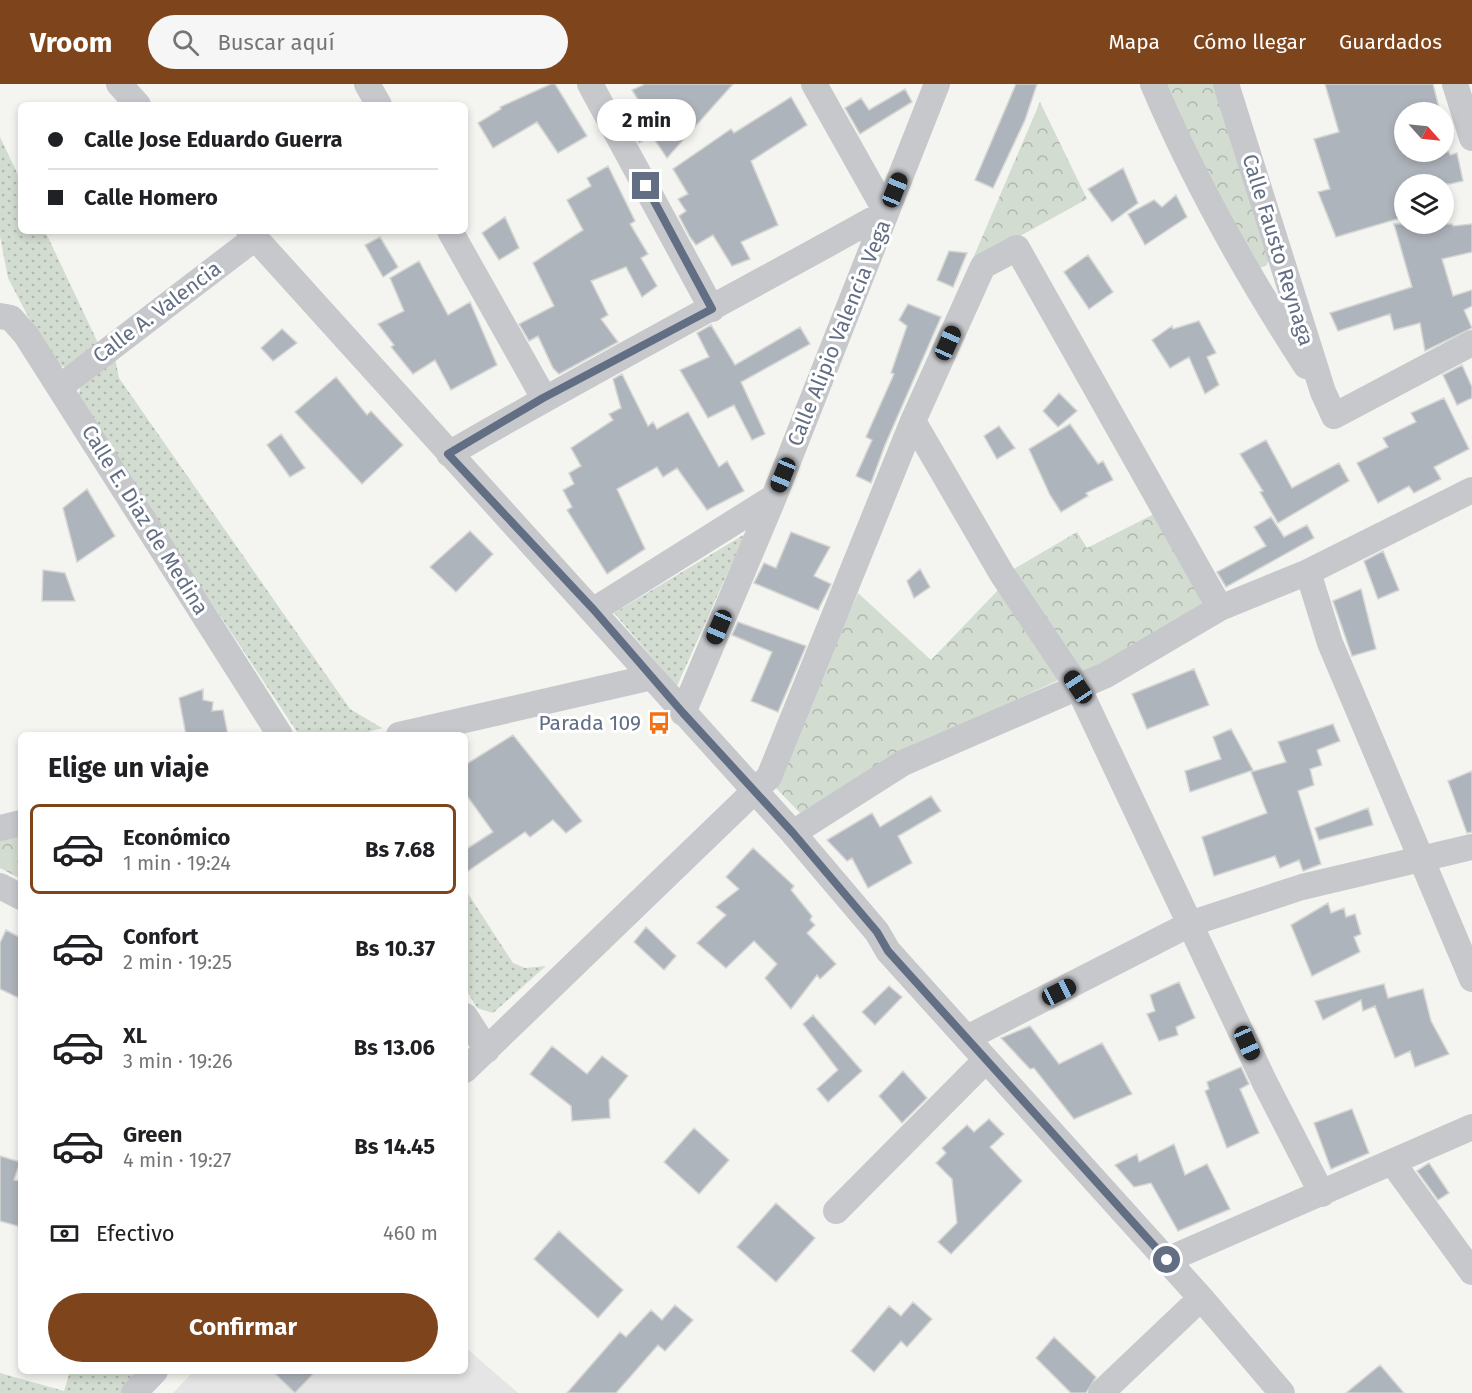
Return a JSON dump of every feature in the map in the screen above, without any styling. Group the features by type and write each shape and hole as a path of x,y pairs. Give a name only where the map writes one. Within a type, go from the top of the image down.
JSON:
{"street":[{"path":"119,84 135,102"},
{"path":"367,84 377,102"},
{"path":"591,84 712,309"},
{"path":"448,454 543,398 712,309 886,212 814,84"},
{"name":"Calle Alipio Valencia Vega","path":"683,713 774,497 937,84"},
{"path":"1153,84 1180,148 1254,285 1323,392"},
{"name":"Calle Fausto Reynaga","path":"1226,84 1323,392 1334,416 1472,343"},
{"path":"1455,84 1472,138"},
{"path":"252,234 448,454 594,610 683,713 793,833 877,932 888,951 1201,1298 1281,1393"},
{"name":"Calle A. Valencia","path":"60,387 252,234"},
{"path":"452,234 543,398"},
{"path":"468,1067 769,777 913,421 983,266 1017,248 1220,608"},
{"name":"Calle E. Diaz de Medina","path":"0,316 11,318 26,335 278,732"},
{"path":"913,421 1002,574 1078,687 1192,923 1265,1083 1322,1194"},
{"path":"793,833 903,763 1106,675 1220,608 1308,572 1472,490"},
{"path":"594,610 774,497"},
{"path":"1308,572 1330,643 1472,979"},
{"path":"412,732 652,678"},
{"path":"0,828 18,824"},
{"path":"968,1038 1192,923 1302,887 1472,848"},
{"path":"0,886 18,895"},
{"path":"468,1021 487,1050"},
{"path":"836,1211 986,1060"},
{"path":"1167,1260 1472,1127"},
{"path":"1392,1162 1472,1272"},
{"path":"1101,1393 1201,1298"},
{"path":"134,1393 152,1374"}],"shaded area":[{"path":"468,1350 518,1393 173,1393 191,1374 468,1374"}],"green space":[{"path":"1164,84 1216,84 1270,258 1266,266 1258,268 1249,263"},
{"path":"1040,102 1087,199 971,263"},
{"path":"0,137 18,175 18,234 46,234 98,343 67,368 52,362 8,278 0,236"},
{"path":"115,358 119,378 350,709 382,728 368,732 297,732 77,399 82,383"},
{"path":"1158,512 1212,605 1079,675 1012,570 1077,532 1087,548"},
{"path":"745,534 677,686 614,613"},
{"path":"1000,588 1063,678 912,749 800,813 774,786 858,593 931,660"},
{"path":"18,833 18,877 0,868 0,838"},
{"path":"468,894 513,963 525,968 546,966 493,1013 477,1008 468,993"},
{"path":"0,1373 64,1391 69,1374 138,1374 122,1393 0,1393"}],"building":[{"path":"555,84 587,136 558,153 537,122 493,148 478,123 501,109 500,107"},
{"path":"645,84 733,84 667,158 652,136 639,143 625,117 642,106 632,90"},
{"path":"1016,84 1037,84 1025,120 993,188 975,180"},
{"path":"1325,84 1433,84 1438,102 1394,102 1394,162 1454,162 1454,154 1457,153 1463,181 1454,183 1454,174 1394,174 1394,220 1336,237 1318,192 1330,189 1314,139 1339,132"},
{"path":"905,89 912,102 860,134 845,108 861,98 869,110"},
{"path":"791,97 807,125 751,161 778,225 741,242 750,259 732,266 713,235 696,245 690,237 679,216 686,211 678,199 688,194 673,169 731,129 734,133"},
{"path":"608,166 635,221 630,224 648,254 641,258 657,286 642,297 626,267 591,281 608,315 601,319 618,342 559,374 553,368 538,336 529,341 519,324 554,306 533,263 583,230 567,200 591,186 587,178"},
{"path":"1123,168 1138,203 1112,222 1088,189"},
{"path":"1176,195 1187,217 1145,245 1128,214 1154,200 1162,207"},
{"path":"505,217 519,248 499,260 482,233"},
{"path":"1472,224 1472,252 1442,259 1453,296 1472,290 1472,306 1464,310 1472,328 1425,351 1420,323 1394,330 1390,314 1338,331 1330,313 1412,287 1397,234 1454,234 1454,226"},
{"path":"380,237 398,267 383,277 365,245"},
{"path":"949,251 967,253 953,287 937,280"},
{"path":"1088,255 1113,292 1089,309 1064,272"},
{"path":"419,261 448,315 470,302 497,365 451,390 435,360 413,374 391,347 394,345 378,324 404,311 390,278"},
{"path":"908,304 941,317 885,445 871,483 856,476 872,440 866,437 894,374 891,373 907,326 899,320"},
{"path":"1199,321 1216,353 1207,357 1219,385 1205,394 1189,357 1170,368 1152,340 1172,326 1173,329"},
{"path":"711,325 735,365 800,327 810,344 741,382 765,434 752,440 734,405 708,418 680,370 709,357 697,333"},
{"path":"282,329 297,343 273,361 261,348"},
{"path":"1462,365 1472,387 1472,398 1457,405 1443,375"},
{"path":"622,374 648,426 653,422 657,429 688,412 719,467 727,461 744,491 707,510 677,468 663,477 657,467 617,489 645,549 607,574 567,510 572,507 563,490 574,484 569,473 581,466 571,448 613,420 609,414 621,408 613,379"},
{"path":"336,377 367,415 371,411 403,445 362,484 295,412"},
{"path":"1059,393 1077,411 1058,427 1043,411"},
{"path":"1444,398 1469,449 1434,467 1441,479 1414,493 1409,486 1378,503 1357,463 1388,447 1383,438 1416,422 1411,413"},
{"path":"1070,424 1098,464 1103,461 1113,480 1086,493 1088,496 1061,512 1050,495 1029,449"},
{"path":"999,426 1015,448 997,459 984,436"},
{"path":"281,434 305,468 290,477 267,445"},
{"path":"1266,440 1292,488 1339,463 1349,481 1278,523 1260,492 1263,491 1240,454"},
{"path":"87,489 115,536 77,562 63,508"},
{"path":"1271,517 1284,537 1307,525 1314,538 1226,587 1217,572 1266,546 1254,527"},
{"path":"470,531 493,554 456,592 430,567"},
{"path":"791,532 830,547 814,576 831,584 818,610 754,583 764,563 776,568"},
{"path":"1383,551 1399,590 1378,599 1364,561"},
{"path":"920,569 930,587 914,598 907,581"},
{"path":"43,570 65,573 75,601 42,601"},
{"path":"1361,589 1376,649 1352,656 1333,601"},
{"path":"738,622 806,646 778,712 751,701 772,652 732,635"},
{"path":"1194,669 1209,705 1147,729 1132,694"},
{"path":"203,689 203,700 213,702 212,711 223,710 227,732 185,732 179,698"},
{"path":"1333,724 1340,741 1317,750 1322,765 1310,769 1314,785 1298,791 1321,864 1303,871 1299,860 1280,868 1275,856 1214,876 1202,837 1267,813 1251,772 1286,762 1278,742"},
{"path":"1231,729 1253,770 1190,792 1185,771 1221,759 1213,737"},
{"path":"513,735 582,821 566,833 553,820 530,837 525,832 468,871 468,848 493,832 468,797 468,763"},
{"path":"1472,771 1472,832 1467,833 1448,781"},
{"path":"931,796 941,811 898,836 912,863 868,888 852,858 847,861 827,840 872,813 880,827"},
{"path":"1368,808 1373,825 1319,840 1315,828"},
{"path":"753,848 794,886 791,890 812,916 810,920 815,925 807,933 836,964 820,979 817,975 791,1009 765,978 777,964 754,941 726,968 697,943 726,915 716,907 739,889 726,877"},
{"path":"1328,903 1331,913 1344,908 1346,917 1355,914 1361,934 1354,937 1360,952 1312,976 1291,925"},
{"path":"646,927 676,956 664,970 634,942"},
{"path":"6,930 18,936 18,998 0,989 0,943"},
{"path":"1179,982 1195,1018 1176,1027 1178,1035 1159,1041 1147,1014 1155,1011 1150,995"},
{"path":"1384,984 1388,998 1423,989 1431,1021 1449,1054 1415,1067 1410,1051 1395,1058 1375,1006 1363,1011 1361,1000 1323,1020 1315,1001"},
{"path":"889,986 902,997 875,1025 862,1012"},
{"path":"813,1015 862,1071 828,1102 817,1089 838,1070 803,1024"},
{"path":"1030,1026 1059,1064 1102,1043 1132,1094 1074,1119 1034,1068 1030,1069 1001,1038"},
{"path":"552,1046 587,1074 602,1056 628,1076 609,1100 610,1118 572,1121 571,1106 530,1074"},
{"path":"1241,1067 1249,1084 1240,1089 1259,1133 1227,1148 1205,1091 1209,1089 1207,1082"},
{"path":"903,1071 927,1098 902,1123 879,1096"},
{"path":"1352,1109 1369,1153 1331,1169 1314,1123"},
{"path":"989,1119 1004,1134 990,1147 1022,1181 951,1254 938,1242 957,1223 952,1179 936,1163 946,1153 942,1148 967,1125 974,1132"},
{"path":"694,1128 729,1160 699,1194 664,1162"},
{"path":"1174,1144 1185,1175 1207,1164 1230,1209 1178,1231 1151,1183 1134,1187 1115,1165 1137,1154 1139,1162"},
{"path":"0,1156 18,1161 14,1180 18,1181 18,1226 0,1221"},
{"path":"1429,1163 1449,1193 1438,1200 1417,1171"},
{"path":"776,1203 815,1238 776,1282 737,1247"},
{"path":"559,1231 623,1290 598,1318 534,1259"},
{"path":"913,1302 932,1319 907,1347 901,1341 874,1372 851,1351 889,1306 901,1316"},
{"path":"675,1305 693,1320 665,1351 658,1345 616,1393 567,1393 620,1332 626,1337 651,1310 662,1320"},
{"path":"1054,1337 1096,1377 1086,1393 1071,1393 1036,1358"},
{"path":"1380,1365 1404,1393 1346,1393"},
{"path":"275,1374 313,1374 295,1393"}],"place":[{"name":"Parada 109","path":"659,723"}],"route":[{"path":"646,186 712,309 543,398 448,454 594,610 683,713 793,833 877,932 888,951 1167,1260"}]}
